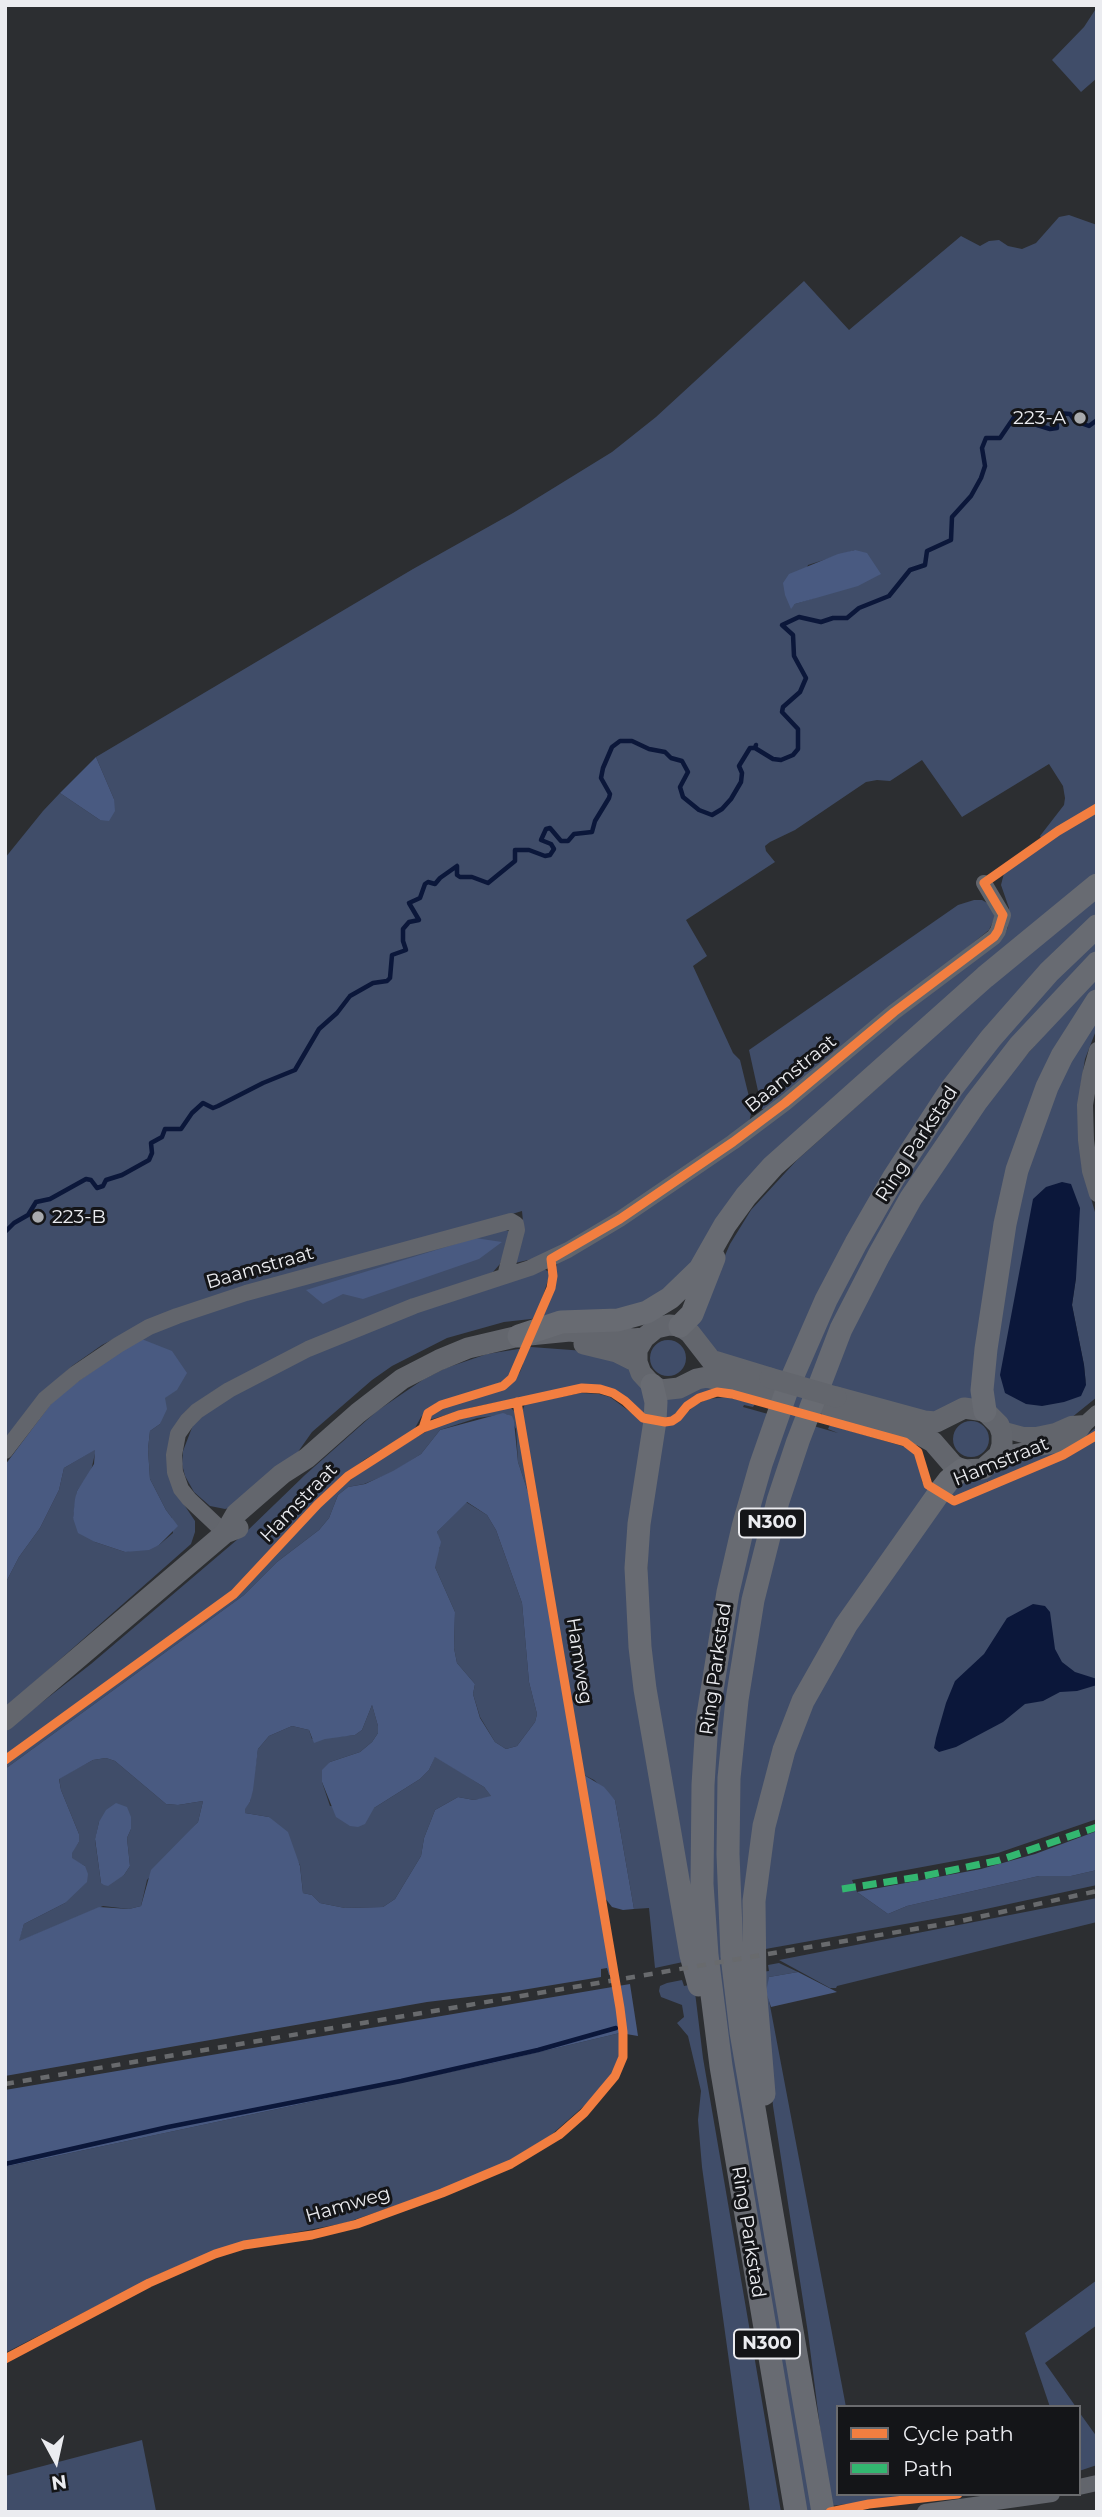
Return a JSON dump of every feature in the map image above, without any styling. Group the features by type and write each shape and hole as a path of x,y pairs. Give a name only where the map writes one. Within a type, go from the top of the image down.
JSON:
{"highway":[{"path":"519,1336 561,1322 618,1320 654,1308 680,1290 700,1269 725,1225 746,1196 773,1166 985,976 1097,885"},
{"name":"Ring Parkstad","path":"796,2512 710,1995 702,1884 703,1785 707,1721 727,1592 761,1464 788,1387 826,1300 894,1177 952,1088 991,1038 1049,972 1097,926"},
{"name":"Ring Parkstad","path":"823,2512 741,2032 732,1956 729,1778 737,1700 753,1600 778,1501 818,1385 841,1329 911,1198 976,1102 1020,1045 1097,963"},
{"path":"985,1411 982,1390 986,1349 1005,1224 1017,1170 1047,1087 1062,1056 1097,1001"},
{"path":"680,1326 692,1314 700,1297 725,1225"},
{"name":"N300","path":"652,1385 656,1402 655,1420 639,1524 636,1568 640,1647 691,1955 720,2066"},
{"name":"N300","path":"765,2171 763,2064 755,1986 754,1912 757,1864 772,1788 803,1701 828,1654 939,1493 949,1480 962,1470"}],"main road":[{"name":"Hamstraat","path":"5,1720 225,1533 245,1525 291,1485 307,1458 358,1413 402,1379 453,1353 519,1336 570,1331 633,1339 644,1338 663,1326 680,1326 690,1333 711,1360 768,1385"},
{"name":"Hamstraat","path":"519,1336 594,1346 617,1352 637,1362"},
{"path":"644,1338 637,1350 637,1362 641,1373 652,1385"},
{"name":"Hamstraat","path":"652,1385 670,1390 707,1377 768,1385 833,1403 936,1422 964,1408 985,1411 1001,1429 1002,1445 999,1455 983,1469 962,1470 953,1465 933,1442 922,1436 833,1403"}],"street":[{"name":"Baamstraat","path":"225,1533 189,1499 181,1489 175,1472 176,1442 182,1427 192,1416 229,1390 308,1349 414,1306 551,1259 595,1235 733,1142 894,1012 994,937 1003,915 984,883"},
{"path":"1097,1050 1085,1105 1086,1140 1097,1194"},
{"name":"Baamstraat","path":"5,1451 45,1399 75,1374 118,1345 177,1316 246,1293 511,1221 516,1224 517,1230 505,1276"},
{"name":"Hamstraat","path":"1001,1429 1023,1435 1036,1435 1091,1418"},
{"name":"Hamstraat","path":"999,1455 1061,1444 1077,1435 1091,1418"},
{"path":"925,2512 1038,2496"}],"shaded area":[{"path":"1097,7 1097,78 1081,92 1052,60 1084,27"},
{"path":"1069,215 1097,225 1097,804 1041,838 1064,805 1065,798 1063,786 1049,764 962,817 922,760 890,781 866,782 795,830 770,842 765,846 766,851 775,862 686,920 707,956 693,966 733,1053 740,1060 752,1109 749,1123 588,1232 537,1258 515,1263 524,1232 522,1211 133,1329 102,1345 72,1366 48,1388 5,1441 5,858 43,811 60,793 100,820 114,799 96,757 413,569 513,513 612,452 656,417 804,281 849,330 961,236 980,246 999,240 1008,246 1022,249 1036,243 1059,217","holes":["855,550 814,598 791,608 808,565"]},
{"path":"855,550 867,553 881,574 858,586 795,604 791,609 783,583 789,574"},
{"path":"96,757 114,799 115,811 109,821 100,820 60,793"},
{"path":"1097,812 1097,882 837,1101 710,1244 648,1306 504,1322 447,1338 392,1366 372,1380 312,1432 293,1459 234,1507 225,1509 210,1506 194,1492 185,1476 183,1451 193,1425 225,1400 306,1357 395,1318 544,1269 549,1272 549,1277 542,1299 544,1303 548,1303 556,1285 558,1262 887,1027 985,952 1005,934 1008,927 1009,908 1001,885 1004,873 1059,834"},
{"path":"1097,891 1097,915 1019,994 785,1373 722,1360 693,1328 730,1244 751,1210 797,1160 943,1026"},
{"path":"974,900 989,904 995,917 989,930 767,1109 762,1109 749,1050 958,905"},
{"path":"1097,937 1097,953 1013,1042 795,1422 722,1797 816,2512 804,2512 725,2051 710,1900 713,1747 739,1574 778,1436 827,1314 941,1114 1019,1018"},
{"path":"1097,974 1097,993 1042,1087 975,1400 931,1415 825,1385 888,1254 982,1106"},
{"path":"1097,1008 1097,1028 1085,1059 1080,1090 1082,1167 1097,1219 1097,1397 1071,1418 1034,1431 1011,1425 995,1408 988,1395 1016,1197 1039,1122","holes":["1046,1187 1076,1278 1072,1305 1086,1385"]},
{"path":"1062,1182 1071,1184 1080,1208 1072,1305 1086,1385 1081,1396 1064,1402 1042,1406 1026,1404 1005,1393 1000,1375 1033,1199 1046,1187"},
{"path":"495,1227 509,1231 510,1236 500,1264 493,1272 214,1391 189,1408 181,1417 179,1497 195,1521 191,1544 5,1708 5,1584 19,1557 40,1528 59,1490 64,1468 96,1449 91,1471 77,1491 73,1518 95,1542 125,1552 159,1545 173,1533 172,1518 150,1479 148,1449 150,1431 160,1424 164,1398 177,1389 139,1338 173,1321"},
{"path":"475,1238 502,1242 479,1259 363,1299 343,1294 323,1304 306,1290"},
{"path":"139,1338 172,1351 187,1373 177,1390 165,1398 167,1409 160,1424 150,1431 148,1449 150,1479 166,1510 178,1526 159,1545 149,1550 125,1552 78,1533 73,1518 75,1499 94,1464 95,1450 64,1468 59,1490 40,1528 19,1557 5,1584 5,1465 56,1397"},
{"path":"668,1340 681,1345 686,1358 681,1371 668,1376 655,1371 650,1358 655,1345"},
{"path":"531,1347 585,1351 623,1362 644,1389 646,1415 621,1394 604,1387 592,1386 474,1407 429,1420 430,1416 442,1408 508,1387 520,1372 523,1364 521,1360 516,1361 512,1373 503,1382 436,1403 421,1417 414,1430 364,1460 339,1479 252,1573 210,1609 5,1756 5,1731 91,1664 245,1533 377,1411 424,1379 446,1368 487,1354"},
{"path":"701,1385 719,1389 690,1399 672,1417 662,1417 665,1396"},
{"path":"581,1393 610,1397 644,1422 636,1507 683,1962 655,1968 649,1908 634,1909 615,1800 594,1780 584,1775 522,1412 525,1404"},
{"path":"727,1397 755,1404 753,1407 743,1407 768,1414 721,1594 699,1958 644,1643 651,1479 659,1424 675,1424 695,1405 708,1399"},
{"path":"511,1408 516,1413 530,1498 518,1462 516,1429 507,1414 477,1418 440,1430 421,1454 393,1472 364,1484 348,1487 338,1495 329,1518 319,1530 277,1562 244,1595 5,1769 5,1765 189,1632 241,1591 328,1499 366,1467 439,1424"},
{"path":"503,1413 512,1416 514,1421 518,1462 530,1498 611,1975 607,1968 601,1969 601,1977 427,2002 5,2076 5,1769 244,1595 277,1562 319,1530 329,1518 338,1495 348,1487 365,1484 421,1454 440,1430","holes":["467,1502 487,1515 496,1530 522,1603 529,1682 537,1714 535,1722 517,1746 506,1749 495,1742 480,1718 473,1694 475,1684 457,1663 454,1648 455,1612 435,1567 441,1542 437,1532","372,1705 378,1726 378,1733 372,1742 360,1752 330,1762 322,1770 322,1782 336,1817 350,1826 365,1824 374,1808 420,1779 429,1770 435,1757 484,1787 491,1796 474,1800 458,1797 435,1810 424,1838 421,1856 395,1899 383,1907 345,1908 320,1903 312,1895 303,1893 300,1866 288,1832 269,1817 245,1813 245,1809 253,1790 258,1749 269,1736 292,1726 309,1730 314,1743 355,1735 362,1730","106,1758 115,1761 166,1804 203,1801 198,1822 151,1870 141,1906 129,1909 99,1907 19,1941 24,1924 65,1903 87,1882 85,1866 72,1858 79,1842 79,1834 59,1779 93,1760"]},
{"path":"971,1421 984,1426 989,1439 984,1452 971,1457 958,1452 953,1439 958,1426"},
{"path":"810,1425 838,1433 828,1429 830,1425 909,1448 919,1460 922,1482 932,1493 799,1702 747,1949 740,1950 738,1777 760,1600"},
{"path":"1097,1427 1087,1438 1065,1450 989,1483 987,1481 987,1484 965,1493 950,1495 950,1485 1011,1458 1078,1441"},
{"path":"1097,1439 1097,1819 998,1853 852,1880 857,1892 888,1914 907,1906 1039,1876 1071,1876 1097,1870 1097,1885 972,1912 760,1950 769,1823 779,1787 834,1655 945,1501 958,1503 1066,1457"},
{"path":"466,1502 487,1515 496,1530 522,1603 529,1682 537,1714 535,1722 517,1746 506,1749 495,1742 480,1717 473,1694 475,1684 457,1663 454,1648 455,1612 435,1567 435,1557 440,1547 437,1532"},
{"path":"1033,1604 1045,1606 1050,1612 1055,1649 1062,1662 1075,1672 1097,1679 1097,1685 1077,1691 1060,1692 1043,1701 1025,1704 1003,1722 956,1747 939,1752 934,1748 936,1738 955,1681 984,1654 1007,1618"},
{"path":"372,1705 378,1733 372,1742 360,1752 330,1762 322,1782 330,1806 374,1808 420,1779 429,1770 435,1756 484,1787 492,1797 474,1800 458,1797 435,1810 424,1838 421,1856 395,1899 383,1907 345,1908 320,1903 312,1895 303,1893 300,1865 269,1817 245,1813 245,1808 250,1802 258,1749 269,1736 292,1726 309,1730 312,1739 355,1735 362,1730"},
{"path":"106,1758 115,1761 166,1804 203,1801 198,1822 147,1880 141,1906 129,1909 103,1906 18,1942 24,1924 65,1903 85,1866 72,1859 71,1853 79,1842 79,1834 61,1790 59,1778 93,1760","holes":["99,1822 131,1829 127,1838 130,1866 124,1875 101,1883 95,1840"]},
{"path":"584,1775 604,1787 615,1800 634,1909 612,1907 605,1898"},
{"path":"116,1803 127,1807 131,1817 131,1829 127,1838 130,1866 124,1875 108,1886 101,1883 95,1839 99,1822 106,1810"},
{"path":"1097,1831 1097,1870 1071,1876 1039,1876 907,1906 888,1914 857,1892 981,1869 1035,1854"},
{"path":"1097,1898 1097,1922 836,1988 830,1988 779,1960"},
{"path":"779,1963 798,1972 769,1977 768,1995 846,2405 836,2405 836,2496 916,2496 830,2506 808,2333 773,2106 761,1972 769,1971 768,1965"},
{"path":"798,1972 837,1992 771,2007 766,1992 769,1977"},
{"path":"682,1980 684,1986 694,1984 703,2058 781,2512 750,2512 702,2167 698,2120 701,2091 688,2036 677,2023 684,2017 682,2005 661,1997 659,1991 660,1986"},
{"path":"630,1984 638,2036 626,2034 624,2009 620,2008 617,2010 620,2033 494,2063 5,2167 5,2090"},
{"path":"620,2033 619,2056 601,2091 550,2136 503,2164 430,2194 345,2223 245,2242 211,2252 155,2276 5,2353 5,2167 494,2063"},
{"path":"1097,2280 1097,2325 1045,2363 1075,2405 1049,2405 1025,2333"},
{"path":"1081,2415 1097,2437 1097,2465 1081,2470"},
{"path":"142,2440 156,2511 5,2512 5,2476"}],"waterway":[{"path":"5,1232 28,1215 36,1202 50,1199 86,1179 91,1180 97,1188 103,1186 106,1180 122,1175 149,1160 152,1153 151,1143 162,1137 165,1129 181,1129 203,1103 213,1108 295,1070 319,1029 337,1013 350,996 373,983 390,978 392,955 406,950 403,929 409,922 419,920 409,903 420,898 425,884 435,884 457,866 457,875 460,877 472,877 488,883 515,861 515,850 550,855 554,849 551,844 541,840 546,829 550,828 561,841 568,841 574,834 592,832 610,794 601,778 603,768 612,747 620,741 632,741 682,761 688,772 680,787 683,797 699,810 712,815 722,809 741,782 742,773 739,766 750,748 755,748 756,745 755,748 773,759 781,760 793,755 798,749 798,729 782,712 783,707 800,692 806,678 794,656 793,635 782,625 799,617 821,622 833,618 847,618 859,608 889,596 910,570 925,565 927,551 951,540 952,517 971,496 981,478 985,466 982,448 986,438 1000,438 1017,413 1021,411 1037,425 1050,429 1057,428 1058,413 1070,414 1075,421 1089,426 1097,420"},
{"path":"5,2164 168,2127 401,2081 538,2050 616,2028"}],"railway":[{"path":"5,2084 956,1922 1097,1891"}],"marked path":[{"path":"842,1889 1000,1860 1097,1827"}],"cycle path":[{"path":"423,1428 428,1413 441,1405 503,1386 512,1378 551,1288 551,1259 620,1219 733,1142 785,1103 894,1012 994,937 1003,915 984,883 1058,831 1097,808"},
{"path":"5,1760 234,1594 318,1504 348,1476 423,1428 459,1415 582,1388 613,1393 643,1418 665,1422 678,1417 687,1406 699,1398 717,1392 732,1394 905,1442 918,1452 928,1485 954,1501 1063,1455 1097,1435"},
{"name":"Hamweg","path":"5,2359 149,2283 215,2254 244,2245 312,2235 357,2224 511,2164 559,2135 584,2113 615,2076 623,2057 620,2008 517,1402"},
{"path":"830,2512 869,2504 940,2496"}],"place":[{"name":"223-A","path":"1080,418"},
{"name":"223-B","path":"38,1217"}]}
